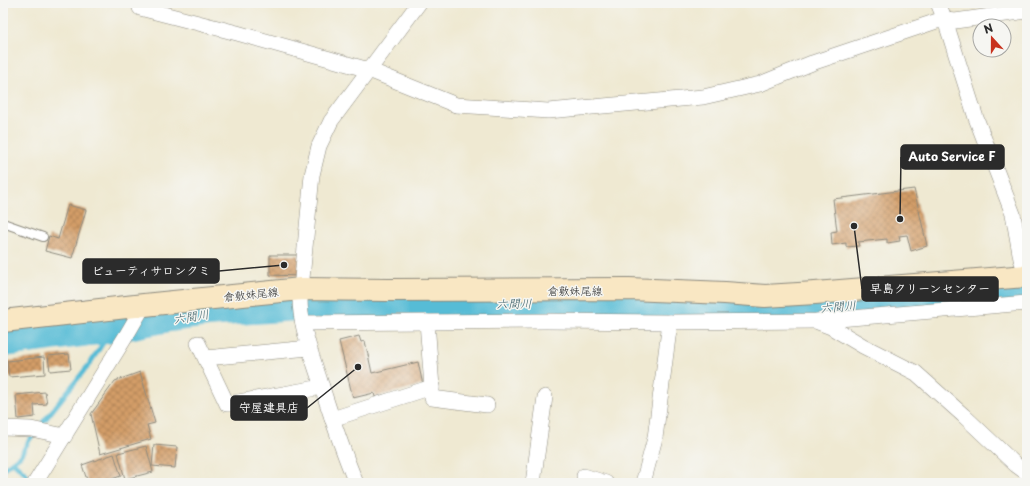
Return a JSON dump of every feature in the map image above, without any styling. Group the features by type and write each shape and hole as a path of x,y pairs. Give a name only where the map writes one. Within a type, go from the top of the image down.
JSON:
{"main road":[{"name":"倉敷妹尾線","path":"3,322 300,293 388,290 629,289 815,297 1027,276"}],"street":[{"path":"141,3 140,8 370,70 456,105 548,111 703,97 760,84 812,63 937,21 955,21 1027,11"},
{"path":"356,483 332,420 309,348 302,318 300,293 312,175 319,146 331,121 419,3"},
{"path":"938,3 945,20 976,118 1013,214 1021,259 1027,276"},
{"path":"302,318 427,322 546,320 670,322 816,318 1027,303"},
{"path":"35,483 126,336 141,308"},
{"path":"816,318 863,346 916,373 1027,474"},
{"path":"427,322 432,398 487,405"},
{"path":"643,483 655,438 670,322"},
{"path":"198,343 227,404 322,387"},
{"path":"206,358 309,348"},
{"path":"332,420 432,387"},
{"path":"533,483 545,397"},
{"path":"3,428 38,431 65,436"},
{"path":"584,476 606,483"}],"lane":[{"path":"3,223 43,237"}],"building":[{"path":"914,189 927,246 911,251 907,235 899,236 900,241 887,243 887,239 858,242 859,246 846,247 846,243 832,245 831,232 837,231 833,199"},
{"path":"68,205 86,210 72,258 45,251 49,236 58,239"},
{"path":"270,255 299,255 299,276 270,275"},
{"path":"359,336 361,342 365,341 372,373 418,362 423,385 375,397 374,393 353,398 339,341"},
{"path":"69,354 71,369 50,371 48,356"},
{"path":"44,357 45,374 9,377 7,361"},
{"path":"140,372 155,423 147,425 151,439 100,454 91,414 115,381"},
{"path":"45,392 47,404 34,405 35,417 18,419 16,395"},
{"path":"154,445 177,447 175,468 152,466"},
{"path":"146,446 153,472 125,479 118,453"},
{"path":"114,454 121,476 99,483 88,483 82,465"}],"waterway":[{"name":"六間川","path":"3,343 112,329 169,318 207,313 327,305 569,302 810,309 1027,289"},
{"path":"3,469 20,456 30,439 91,362 112,329"},
{"path":"13,462 27,475"}],"place":[{"name":"Auto Service F","path":"900,219"},
{"name":"早島クリーンセンター","path":"854,226"},
{"name":"ビューティサロンクミ","path":"284,265"},
{"name":"守屋建具店","path":"358,367"}]}
